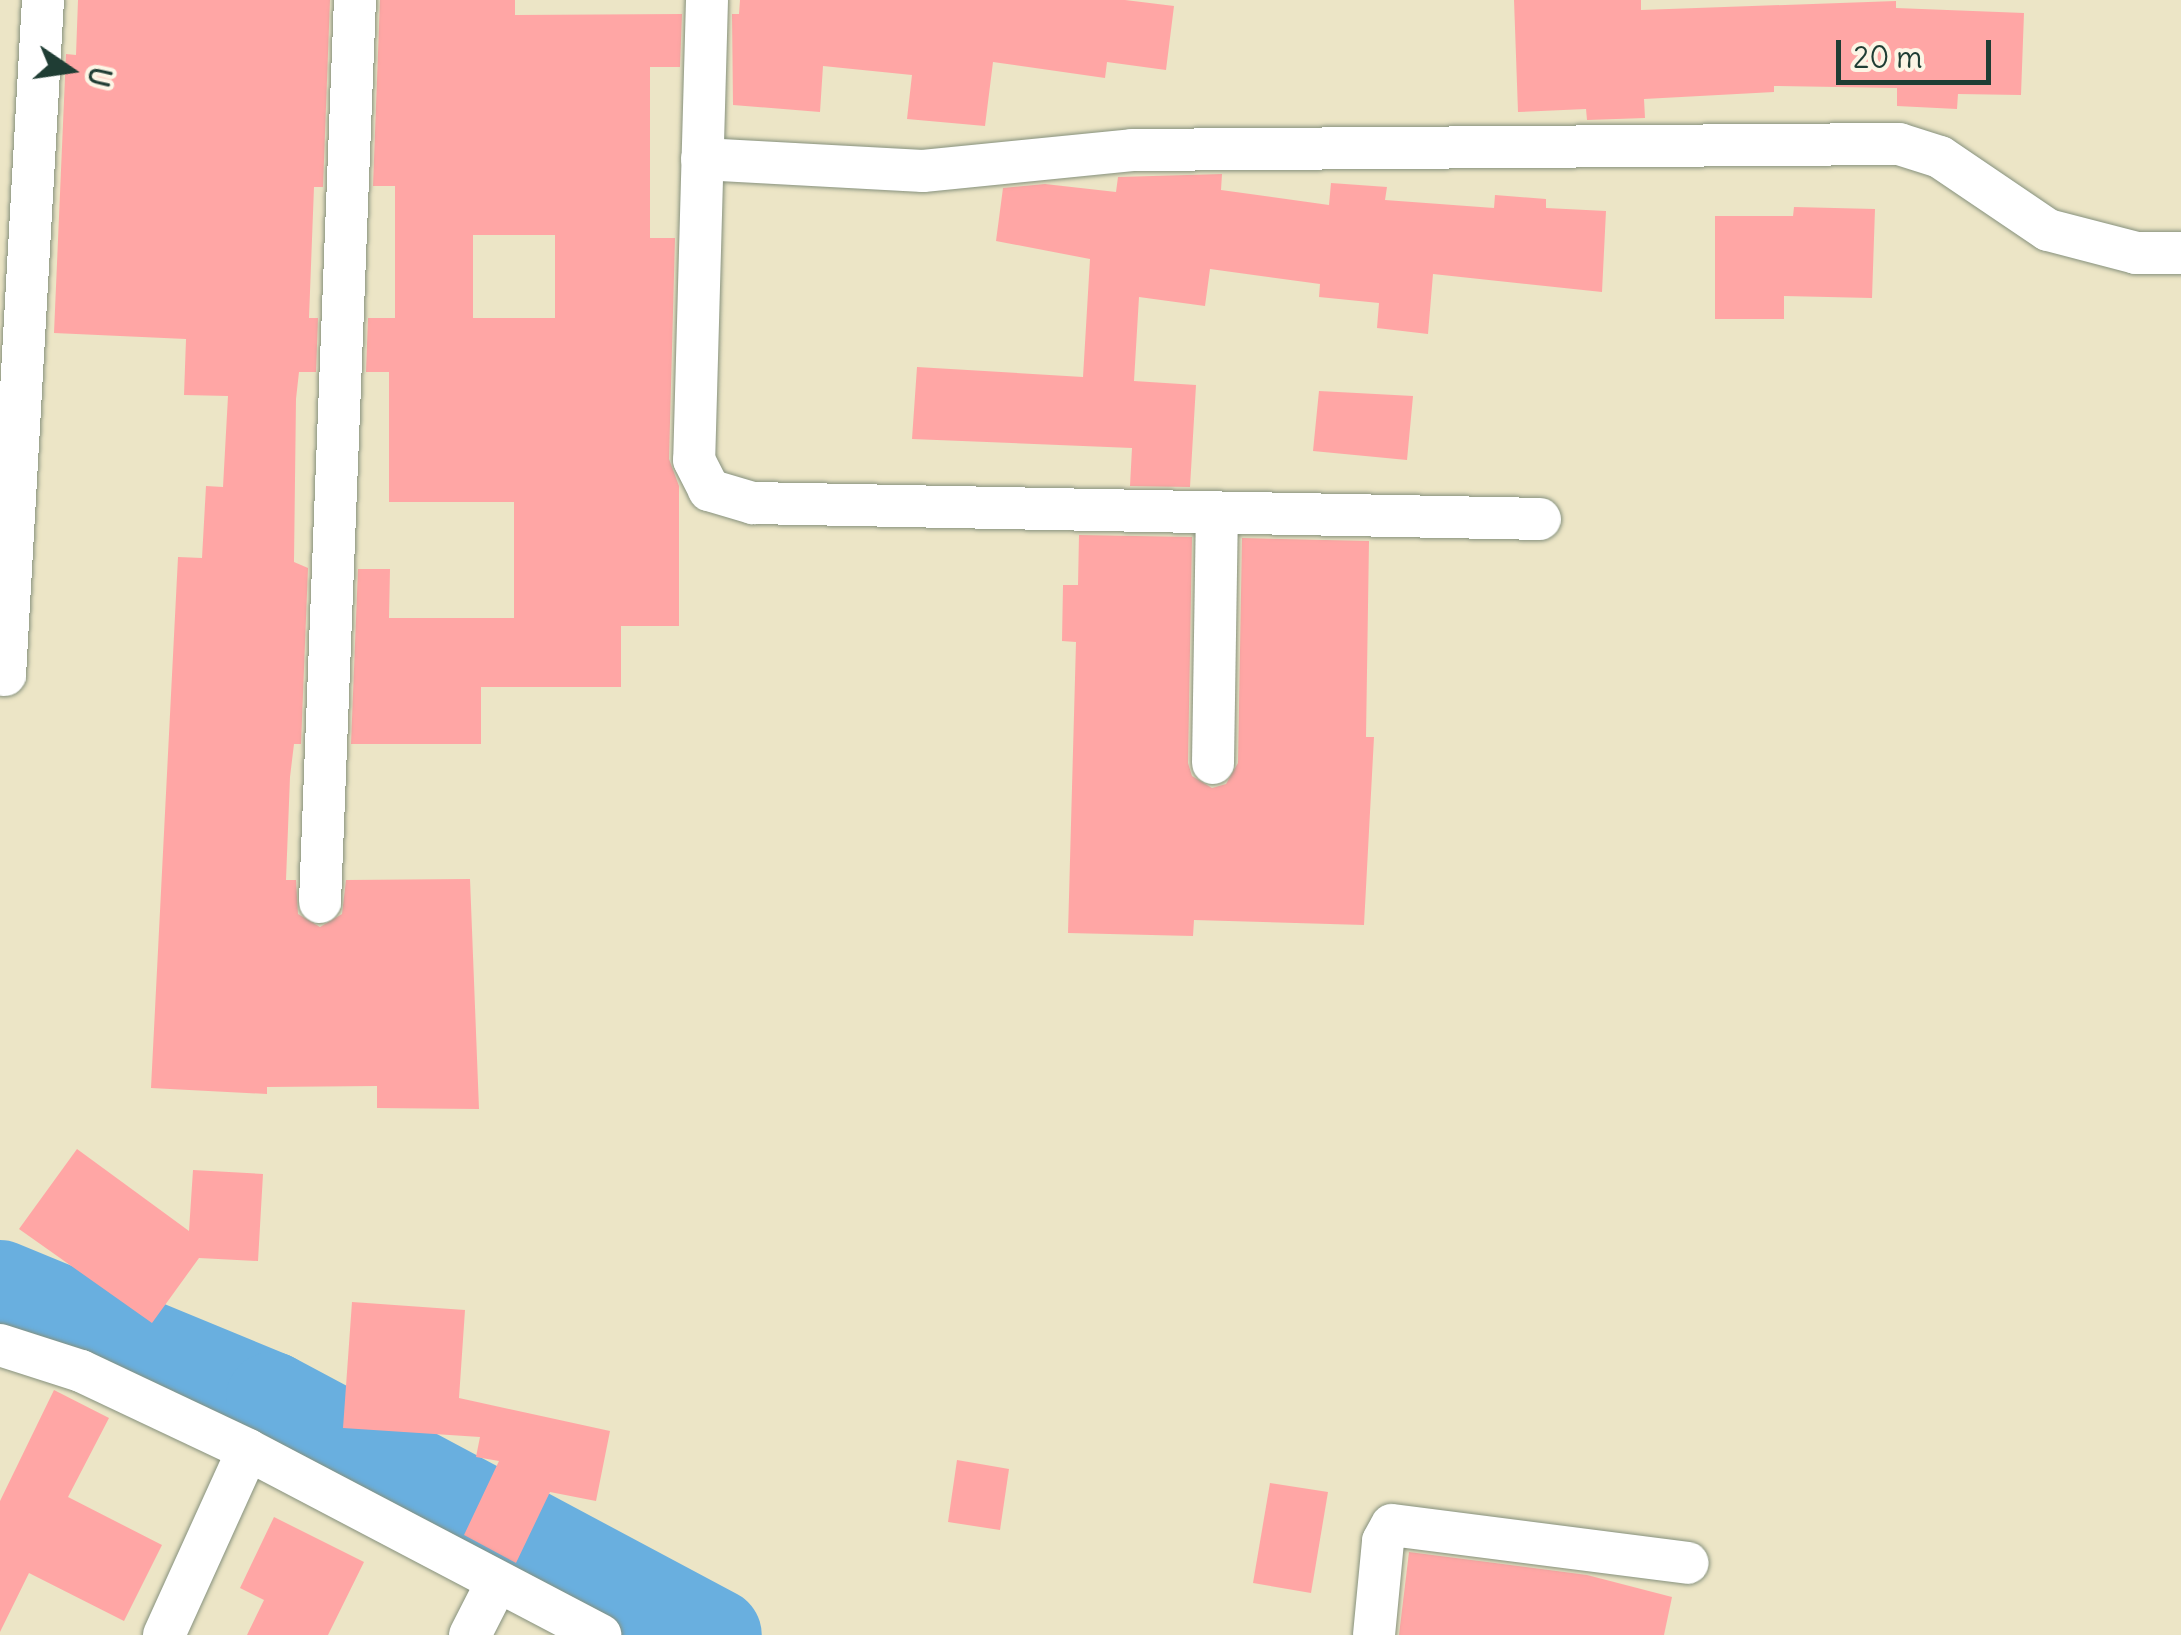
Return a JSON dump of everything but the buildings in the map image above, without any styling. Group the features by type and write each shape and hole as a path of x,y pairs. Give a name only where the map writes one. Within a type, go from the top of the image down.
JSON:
{"street":[{"path":"5,675 42,0"},
{"path":"320,902 355,0"},
{"path":"707,0 694,460 709,490 753,503 1540,519"},
{"path":"702,159 923,171 1132,150 1900,144 1940,157 2048,230 2136,253 2181,253"},
{"path":"1213,764 1217,513"},
{"path":"0,1345 81,1371 248,1450 600,1635"},
{"path":"164,1635 248,1450"},
{"path":"1374,1635 1383,1541 1392,1525 1688,1563"},
{"path":"470,1635 497,1582"}],"waterway":[{"path":"0,1286 272,1398 716,1635"}]}
